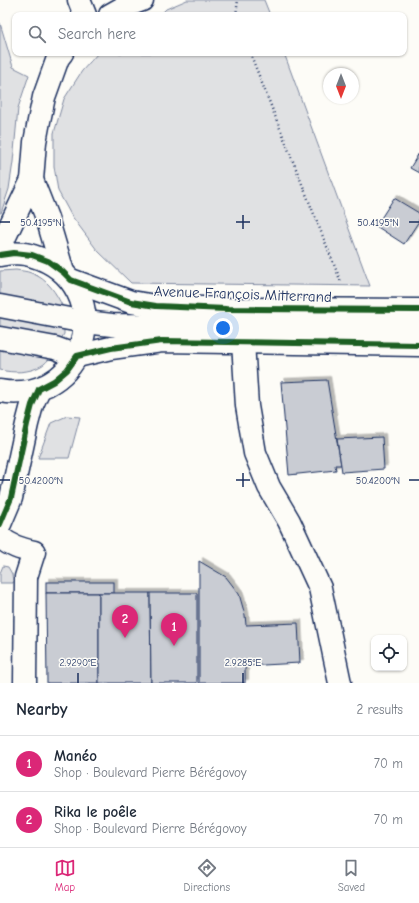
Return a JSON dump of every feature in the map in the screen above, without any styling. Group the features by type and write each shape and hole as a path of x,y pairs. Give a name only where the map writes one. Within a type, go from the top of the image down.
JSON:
{"main road":[{"path":"79,0 84,12"},
{"path":"115,12 142,0"},
{"path":"0,247 32,180 38,121 44,97 60,56"},
{"path":"0,391 24,392 39,389 54,381 67,370 77,356 83,341 85,322 84,309 79,293 67,276 32,180"},
{"path":"0,255 14,253 32,255 48,261 67,276"},
{"name":"Avenue François Mitterrand","path":"67,276 131,302 156,306 226,309 419,310"},
{"path":"0,306 85,322 112,325 419,328"},
{"path":"0,338 55,348 77,356 111,348 162,341 419,345"},
{"path":"244,342 247,406 255,453 269,487 289,521 320,588 340,683"},
{"path":"0,524 12,498 27,424 32,405 39,389"},
{"path":"0,537 11,545 23,550 34,552 26,577 25,683"}],"path":[{"path":"236,12 238,0"},
{"path":"251,56 353,310"}],"shaded area":[{"path":"187,0 264,0 269,12 163,12 166,9"},
{"path":"0,23 13,67 29,75 18,108 9,189 1,213 0,213"},
{"path":"95,56 285,56 370,286 131,283 97,250 71,215 58,191 54,166 54,133 64,99 82,71"},
{"path":"16,270 29,272 42,279 51,287 63,307 0,296 0,271"},
{"path":"0,315 64,327 64,334 61,339 0,328"},
{"path":"0,348 51,357 42,365 31,370 21,372 5,371 0,370"},
{"path":"67,416 80,417 69,458 38,458 51,423"},
{"path":"3,566 8,567 12,574 13,583 0,583 0,573"}],"building":[{"path":"419,153 419,173 410,168"},
{"path":"394,198 419,213 419,221 404,244 376,226"},
{"path":"327,380 341,465 335,465 336,470 289,475 281,382"},
{"path":"382,437 384,469 342,472 337,439"},
{"path":"199,561 226,577 239,594 245,615 246,625 298,623 300,663 245,666 245,683 199,683"},
{"path":"46,582 114,582 114,593 46,593"},
{"path":"46,593 99,593 99,683 47,683"},
{"path":"99,593 150,593 151,683 99,683"},
{"path":"150,593 197,593 197,683 151,683"}],"cycle path":[{"path":"0,255 14,253 32,255 48,261 71,280 131,302 156,306 226,309 419,310"},
{"path":"0,524 11,498 27,424 32,405 39,389 54,381 67,370 77,356 111,348 162,341 419,345"}],"place":[{"name":"Rika le poêle","path":"125,638"},
{"name":"Manéo","path":"174,646"}]}
